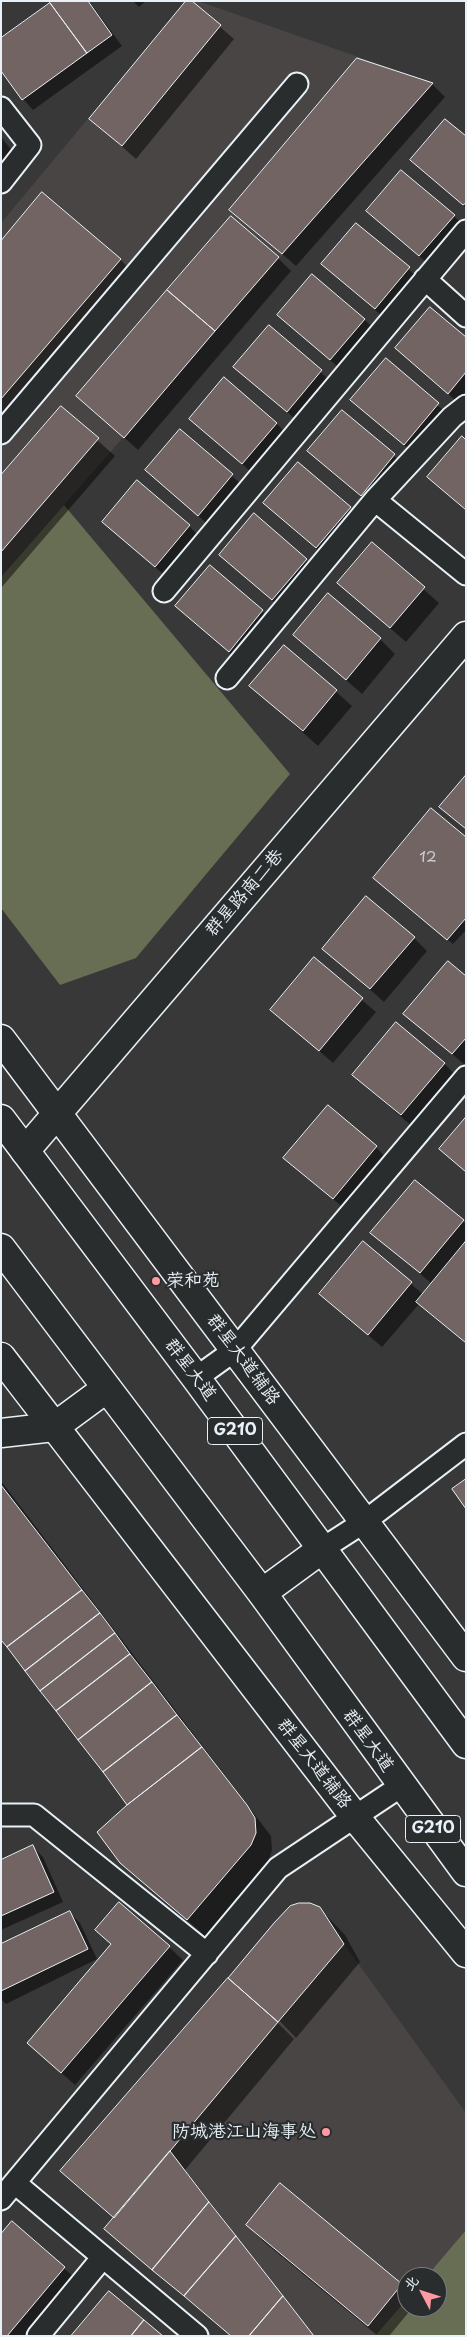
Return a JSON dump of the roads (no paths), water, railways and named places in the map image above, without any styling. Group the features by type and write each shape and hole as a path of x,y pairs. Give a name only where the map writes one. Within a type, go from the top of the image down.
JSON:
{"main road":[{"name":"群星路南二巷","path":"25,1151 466,636"},
{"name":"群星大道辅路","path":"1,1039 466,1657"},
{"name":"群星大道","path":"1,1119 196,1378 466,1744"},
{"name":"群星大道","path":"1,1248 262,1593 401,1786 466,1872"},
{"name":"群星大道辅路","path":"1,1357 355,1817 466,1953"},
{"path":"1,1433 54,1426 106,1388"},
{"path":"262,1593 322,1549"}],"lane":[{"path":"1,433 297,84"},
{"path":"1,108 30,146 1,182"},
{"path":"164,591 466,230"},
{"path":"425,279 466,316"},
{"path":"227,678 375,500 452,417 466,406"},
{"path":"375,500 466,574"},
{"path":"196,1378 235,1350 466,1076"},
{"path":"322,1549 364,1522 466,1444"},
{"path":"197,2336 103,2258 8,2191 278,1868 401,1786"},
{"path":"1,1815 34,1815 207,1954"},
{"path":"38,2336 103,2258"}],"place":[{"name":"荣和苑","path":"156,1281"},
{"name":"防城港江山海事处","path":"326,2132"}]}
